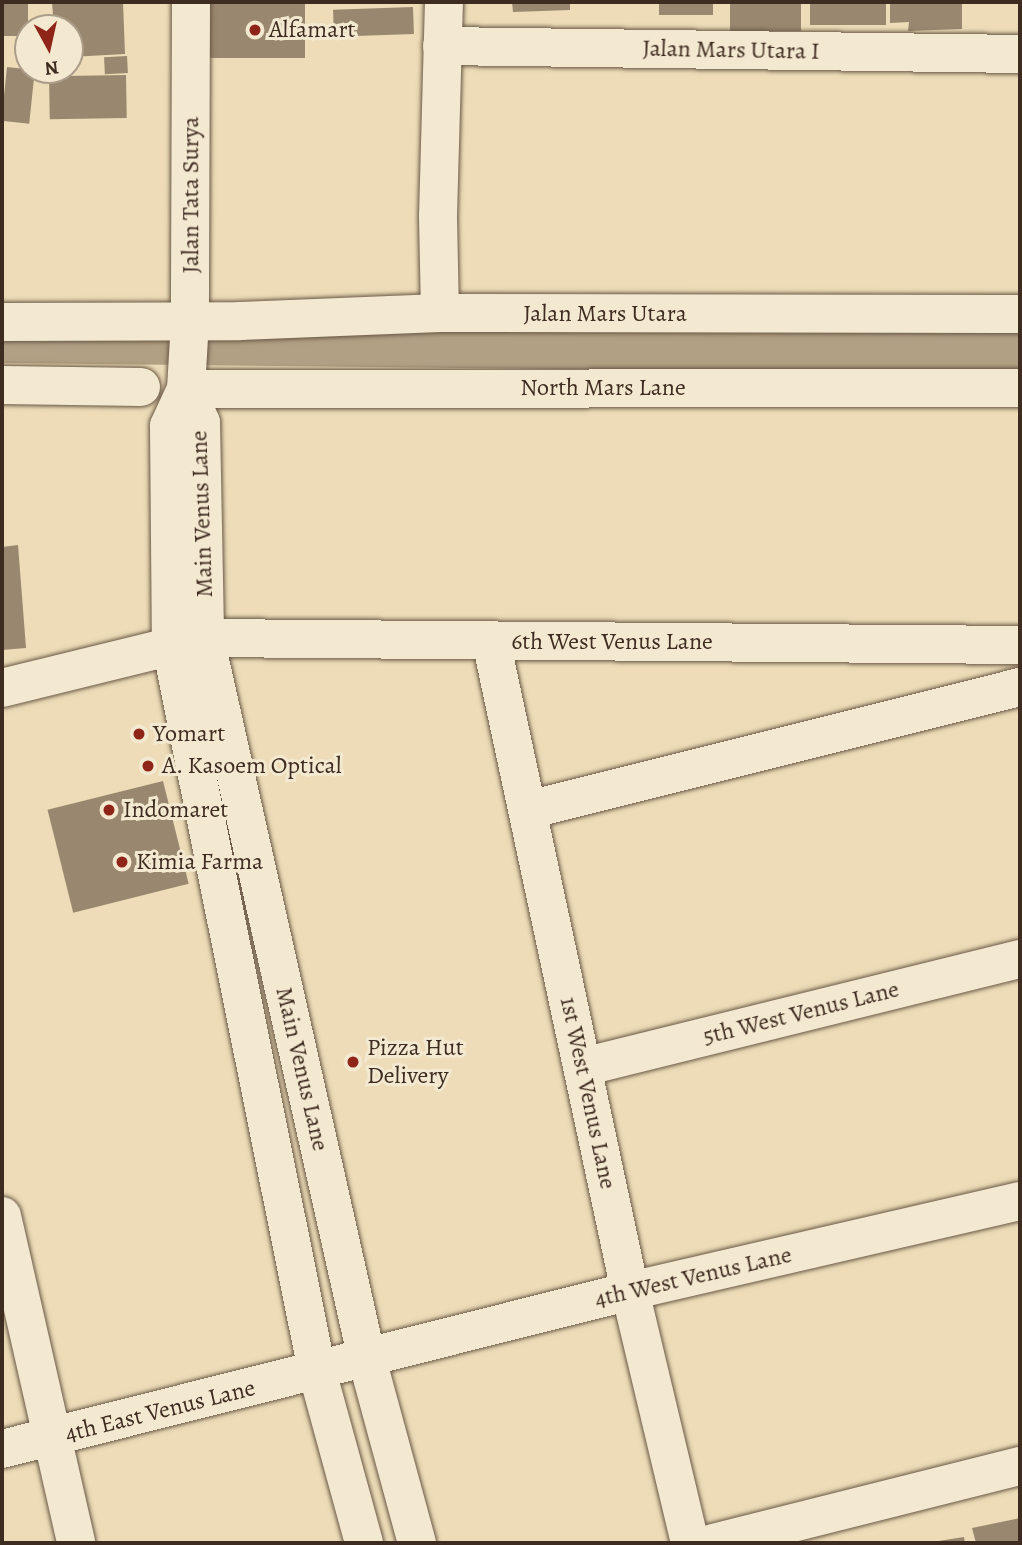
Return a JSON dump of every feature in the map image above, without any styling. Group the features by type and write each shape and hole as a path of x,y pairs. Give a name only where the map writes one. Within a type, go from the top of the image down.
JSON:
{"street":[{"name":"Jalan Tata Surya","path":"187,389 190,320 191,2"},
{"path":"440,313 438,216 444,2"},
{"name":"Jalan Mars Utara I","path":"442,46 1020,54"},
{"name":"Jalan Mars Utara","path":"2,322 440,313 1020,314"},
{"path":"2,385 141,387"},
{"name":"North Mars Lane","path":"187,389 1020,388"},
{"name":"Main Venus Lane","path":"187,389 201,424 188,642 317,1371 364,1543"},
{"name":"1st West Venus Lane","path":"491,641 630,1291 690,1543"},
{"name":"Main Venus Lane","path":"188,642 367,1359 416,1543"},
{"name":"6th West Venus Lane","path":"2,688 188,642 1020,645"},
{"path":"528,810 1020,687"},
{"name":"5th West Venus Lane","path":"583,1067 1020,959"},
{"name":"4th West Venus Lane","path":"317,1371 630,1291 1020,1201"},
{"path":"2,1216 76,1543"},
{"name":"4th East Venus Lane","path":"2,1449 317,1371"},
{"path":"713,1543 1020,1466"}],"building":[{"path":"2,2 28,2 28,14 14,14 14,36 2,36"},
{"path":"52,2 123,2 125,54 84,56 84,14 53,14"},
{"name":"Alfamart","path":"207,2 305,2 305,58 207,58"},
{"path":"512,2 570,2 570,10 513,12"},
{"path":"659,2 713,2 713,15 659,15"},
{"path":"730,2 801,2 801,31 730,31"},
{"path":"810,2 886,2 886,25 810,25"},
{"path":"890,2 962,2 962,29 908,31 909,22 890,23"},
{"path":"413,7 414,34 334,37 333,10"},
{"path":"127,56 128,73 105,74 104,57"},
{"path":"7,67 14,68 14,84 33,84 29,124 2,121"},
{"path":"126,75 127,118 50,119 49,84 84,84 84,76"},
{"path":"18,545 26,648 2,650 2,547"},
{"name":"Kimia Farma","path":"163,781 189,884 73,913 48,810"},
{"path":"1020,1518 1020,1543 976,1543 972,1528"},
{"path":"964,1537 965,1543 932,1543 932,1542"}],"waterway":[{"path":"2,341 1020,352"}],"place":[{"name":"Alfamart","path":"255,30"},
{"name":"Yomart","path":"139,734"},
{"name":"A. Kasoem Optical","path":"148,766"},
{"name":"Indomaret","path":"109,810"},
{"name":"Kimia Farma","path":"122,862"},
{"name":"Pizza Hut Delivery","path":"353,1062"}]}
